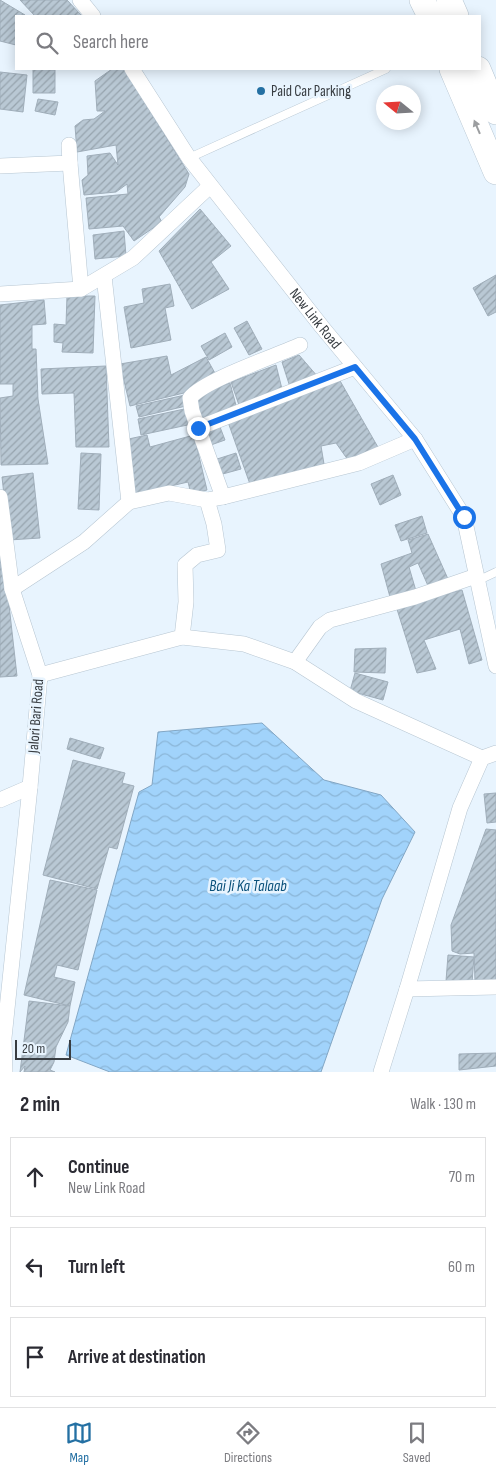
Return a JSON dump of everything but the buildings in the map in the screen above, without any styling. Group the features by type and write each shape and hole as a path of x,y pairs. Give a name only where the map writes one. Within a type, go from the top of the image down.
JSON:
{"main road":[{"path":"422,0 430,15"},
{"path":"449,0 456,15"},
{"path":"452,70 496,172"},
{"path":"478,70 496,112"}],"street":[{"path":"80,0 92,15"},
{"name":"New Link Road","path":"133,70 189,158 355,367 415,439 464,517 496,666"},
{"path":"69,145 81,289"},
{"path":"0,166 70,163"},
{"path":"0,294 81,289 132,258 210,186"},
{"path":"104,276 128,502"},
{"path":"222,497 190,403 194,393 300,345"},
{"path":"198,428 355,367"},
{"path":"12,589 84,542 128,502 170,493 207,500 222,497 359,463 415,439"},
{"name":"Jalori Bari Road","path":"0,497 12,589 40,674 30,787 2,1038 5,1072"},
{"path":"182,637 186,602 185,565 197,554 218,550 214,524 207,500"},
{"path":"295,662 320,627 330,620 477,578"},
{"path":"40,674 182,637 244,644 295,662 356,701 489,755 460,808 381,1072"},
{"path":"0,800 30,787"},
{"path":"407,989 496,987"}],"lane":[{"path":"189,158 384,70"},
{"path":"477,578 496,572"}],"water":[{"name":"Bai Ji Ka Talaab","path":"262,723 324,780 381,795 415,832 382,899 321,1072 110,1072 66,1055 139,792 152,785 158,732"}],"place":[{"name":"Paid Car Parking","path":"261,91"}],"route":[{"path":"198,428 355,367 415,439 464,517"}]}
